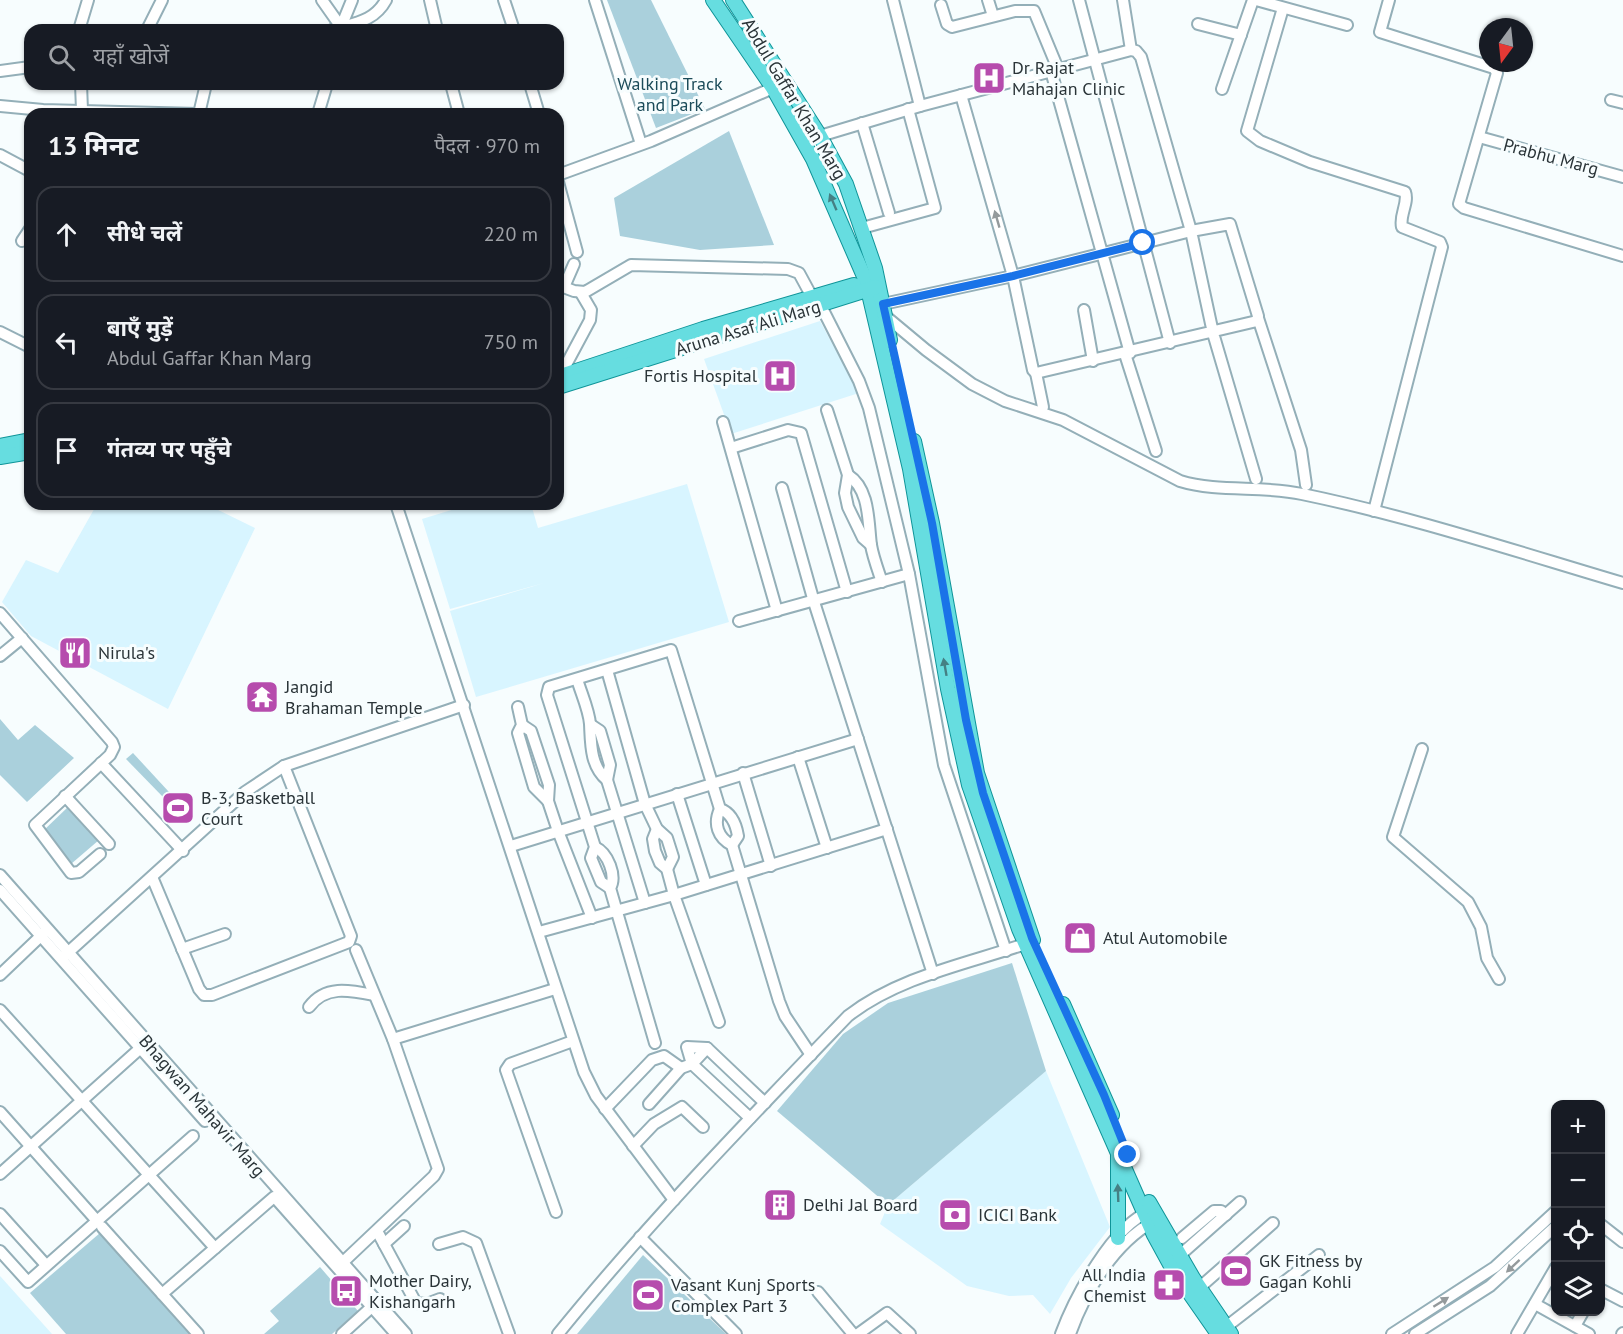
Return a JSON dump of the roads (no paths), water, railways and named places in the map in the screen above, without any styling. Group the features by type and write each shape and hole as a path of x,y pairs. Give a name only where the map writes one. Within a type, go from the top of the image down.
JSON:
{"main road":[{"name":"Abdul Gaffar Khan Marg","path":"713,0 773,87 813,159 856,255 873,280"},
{"name":"Abdul Gaffar Khan Marg","path":"733,0 820,136 846,184 862,228 932,523 966,720 983,793 1032,938 1100,1085 1172,1268 1225,1332"},
{"path":"856,255 857,275 848,292 880,311"},
{"name":"Aruna Asaf Ali Marg","path":"564,378 817,302 848,292 873,280"},
{"name":"Abdul Gaffar Khan Marg","path":"880,311 963,759 988,843 1025,944 1117,1148 1151,1216 1179,1256 1225,1332"},
{"path":"0,446 24,441"},
{"path":"0,457 24,453"},
{"path":"1117,1148 1118,1238"}],"street":[{"path":"81,24 88,0"},
{"path":"150,24 162,0"},
{"path":"322,0 334,24"},
{"path":"340,24 352,0"},
{"path":"352,24 371,18 386,0"},
{"path":"430,0 436,24"},
{"path":"504,0 512,24"},
{"path":"595,0 641,144"},
{"path":"893,0 920,106"},
{"path":"988,0 993,16"},
{"path":"1034,0 1127,354 1156,451"},
{"path":"1079,0 1093,60 1170,343"},
{"path":"1123,0 1131,50"},
{"path":"1221,89 1254,0 1347,25"},
{"path":"1389,0 1380,32 1496,70 1497,76 1460,196 1461,206 1623,256"},
{"path":"941,5 949,26 1023,10 1037,13"},
{"path":"1283,8 1247,131 1260,141 1310,162 1405,192 1407,198 1401,220 1402,227 1440,242 1442,247 1374,512"},
{"path":"1198,24 1241,35"},
{"path":"820,136 908,109 1131,50 1136,51 1141,57 1191,231 1213,333 1256,479"},
{"path":"0,71 24,68"},
{"path":"564,173 692,124 773,87"},
{"path":"81,90 82,108"},
{"path":"200,108 204,90"},
{"path":"320,108 325,90"},
{"path":"453,90 457,108"},
{"path":"532,90 537,108"},
{"path":"961,95 1013,276 1043,407"},
{"path":"1611,100 1623,103"},
{"path":"0,106 33,108"},
{"path":"862,228 935,208 908,109"},
{"path":"862,123 889,213"},
{"name":"Prabhu Marg","path":"1479,137 1623,177"},
{"path":"0,155 24,168"},
{"path":"564,203 578,252"},
{"path":"1306,485 1301,450 1230,224 1191,231 1013,276 915,297 880,311 948,368 972,384 1005,401 1063,420 1170,477 1201,486 1292,492 1374,512 1623,583"},
{"path":"564,281 574,264"},
{"path":"581,293 625,266 637,264 788,268 799,273 859,381 869,408 909,574 944,765 1006,951"},
{"path":"564,287 581,293 591,310 590,320 564,370"},
{"path":"1084,310 1093,362"},
{"path":"1036,374 1213,333 1255,322 1258,318"},
{"path":"0,332 24,344"},
{"path":"564,392 629,368 709,345"},
{"path":"827,410 848,475 845,493 848,507 863,538 871,545"},
{"path":"723,422 777,611"},
{"path":"731,448 788,430 801,434 847,592"},
{"path":"848,475 855,480 862,492 871,526 871,545 882,582"},
{"path":"782,488 814,602 933,974"},
{"path":"398,510 588,1083 674,1200"},
{"path":"739,621 909,574"},
{"path":"0,613 112,742 112,752 35,825 36,830 74,874 100,854"},
{"path":"0,656 22,638"},
{"path":"655,1043 610,888 601,882 593,865 591,855 595,848 547,695 549,687 671,650 720,809 716,819 721,838 732,845 779,1002 785,1016 811,1055"},
{"path":"607,670 645,804 657,829 653,839 655,851 660,863 668,869 674,895 719,1022"},
{"path":"577,679 591,725 591,749 599,772 607,780 645,903"},
{"path":"65,955 183,851 244,792 284,766 464,705"},
{"path":"518,707 522,725 531,731 549,785 548,801 592,918"},
{"path":"511,846 858,739"},
{"path":"1422,749 1393,837 1468,902 1481,927 1487,958 1499,980"},
{"path":"798,757 827,848"},
{"path":"101,763 183,851"},
{"path":"152,877 199,989 208,996 351,941 284,766"},
{"path":"743,773 771,866"},
{"path":"677,794 706,885"},
{"path":"65,795 109,843"},
{"path":"720,809 730,814 737,830 738,836 732,845"},
{"path":"539,932 674,895 887,829"},
{"name":"Bhagwan Mahavir Marg","path":"0,875 44,932"},
{"name":"Bhagwan Mahavir Marg","path":"0,890 65,955 274,1197 340,1265"},
{"path":"0,975 44,932"},
{"path":"182,949 225,934"},
{"path":"558,1334 674,1200 750,1118 859,1008 872,999 933,974 1025,944"},
{"path":"340,1265 434,1176 438,1169 393,1039 356,950"},
{"path":"309,1007 316,997 329,992 348,989 374,995"},
{"path":"393,1039 555,989"},
{"path":"0,1011 214,1248"},
{"path":"556,1212 506,1070 510,1064 573,1041"},
{"path":"0,1174 143,1046"},
{"name":"Bhagwan Mahavir Marg","path":"143,1046 340,1265 396,1334"},
{"path":"750,1118 692,1064 687,1047 707,1048 765,1103"},
{"path":"605,1108 652,1060 664,1056 681,1068"},
{"path":"649,1104 681,1068 692,1064"},
{"path":"633,1146 654,1124 682,1107 703,1127"},
{"path":"0,1112 198,1334"},
{"path":"0,1251 28,1282 46,1265 100,1225 149,1175 193,1136"},
{"path":"162,1294 274,1197"},
{"path":"1179,1256 1240,1202"},
{"path":"1182,1238 1214,1210 1226,1215"},
{"path":"0,1214 46,1265"},
{"path":"1392,1334 1488,1272 1551,1215"},
{"path":"1060,1334 1095,1265 1118,1238 1151,1216"},
{"path":"1070,1334 1090,1289 1121,1248 1151,1216"},
{"path":"1199,1288 1273,1223"},
{"path":"384,1245 404,1226"},
{"path":"1605,1228 1623,1242"},
{"path":"377,1231 416,1303 427,1304 440,1299"},
{"path":"1415,1334 1495,1282 1551,1231"},
{"path":"440,1244 463,1237 477,1243 509,1334"},
{"path":"640,1237 736,1334"},
{"path":"1225,1332 1319,1255"},
{"path":"1488,1272 1495,1282"},
{"path":"1517,1334 1551,1276"},
{"path":"818,1292 853,1334"},
{"path":"1605,1292 1623,1301"},
{"path":"1535,1304 1589,1334"},
{"path":"342,1334 374,1305"},
{"name":"Bhagwan Mahavir Marg","path":"374,1305 406,1334"},
{"path":"858,1334 887,1312 910,1334"},
{"path":"1575,1326 1580,1316"}],"place":[{"name":"Dr Rajat Mahajan Clinic","path":"989,78"},
{"name":"Fortis Hospital","path":"780,376"},
{"name":"Nirula's","path":"75,653"},
{"name":"Jangid Brahaman Temple","path":"262,697"},
{"name":"B-3, Basketball Court","path":"178,808"},
{"name":"Atul Automobile","path":"1080,938"},
{"name":"Delhi Jal Board","path":"780,1205"},
{"name":"ICICI Bank","path":"955,1215"},
{"name":"GK Fitness by Gagan Kohli","path":"1236,1271"},
{"name":"All India Chemist","path":"1169,1285"},
{"name":"Mother Dairy, Kishangarh","path":"346,1291"},
{"name":"Vasant Kunj Sports Complex Part 3","path":"648,1295"}],"park label":[{"name":"Walking Track and Park","path":"670,94"}]}
